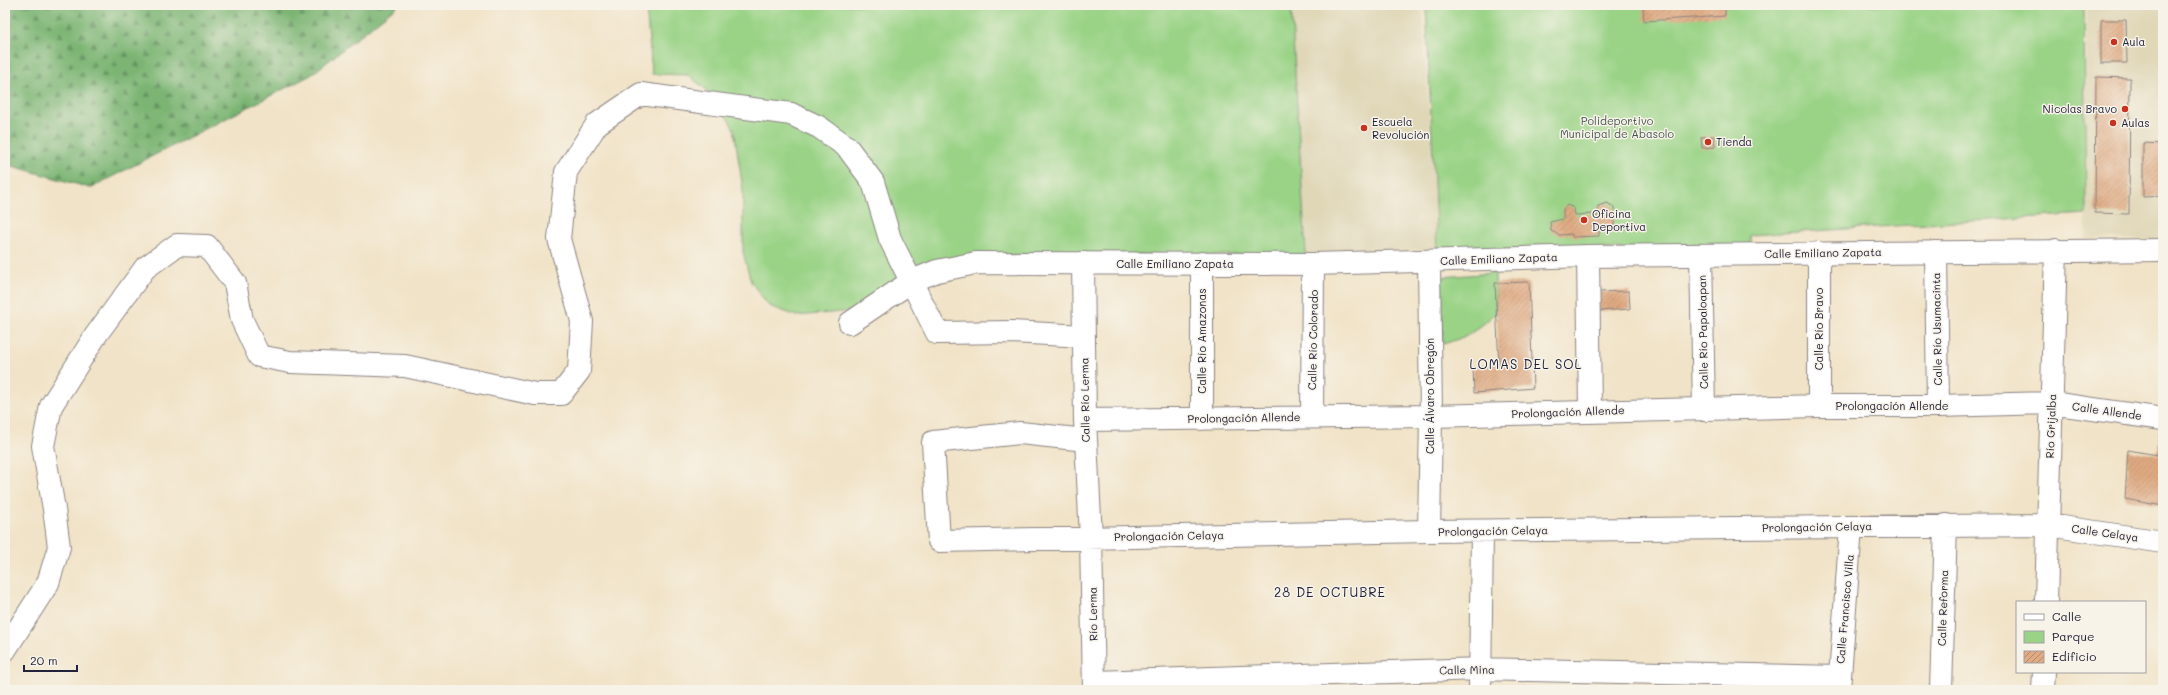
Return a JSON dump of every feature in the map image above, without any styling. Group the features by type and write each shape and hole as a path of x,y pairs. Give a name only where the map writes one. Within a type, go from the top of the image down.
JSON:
{"street":[{"path":"5,650 48,583 59,548 43,446 51,406 96,335 145,268 177,246 207,246 235,283 242,320 260,356 290,362 405,366 535,394 561,394 579,371 582,322 559,239 566,172 597,124 641,94 791,114 819,127 847,147 873,182 890,239 937,333 1012,332 1084,336"},
{"name":"Río Grijalba","path":"2046,601 2056,250"},
{"name":"Calle Emiliano Zapata","path":"850,323 912,281 937,271 976,263 1313,264 1588,256 2163,250"},
{"name":"Calle Río Usumacinta","path":"1936,252 1938,406"},
{"name":"Calle Río Bravo","path":"1819,253 1819,406"},
{"name":"Calle Río Papaloapan","path":"1701,255 1704,410"},
{"path":"1588,256 1590,411"},
{"name":"Calle Álvaro Obregón","path":"1429,261 1431,416 1429,531"},
{"name":"Calle Río Lerma","path":"1083,263 1086,430 1091,538"},
{"name":"Calle Río Amazonas","path":"1202,264 1202,419"},
{"name":"Calle Río Colorado","path":"1312,417 1313,264"},
{"name":"Prolongación Allende","path":"939,541 933,442 1020,433 1086,430 1202,419 1431,416 1819,406 1938,406 2052,403"},
{"name":"Calle Allende","path":"2052,403 2163,419"},
{"name":"Calle Reforma","path":"1941,690 1946,525"},
{"name":"Prolongación Celaya","path":"939,541 1429,531 2048,525"},
{"name":"Calle Celaya","path":"2048,525 2163,542"},
{"name":"Calle Francisco Villa","path":"1839,683 1851,527"},
{"path":"1480,690 1482,531"},
{"name":"Río Lerma","path":"1091,538 1094,686"},
{"name":"Calle Mina","path":"1094,686 1480,669 1709,682 1839,683"},
{"path":"2043,690 2044,673"}],"shaded area":[{"name":"Escuela Revolución","path":"1291,5 1422,5 1437,250 1306,255"},
{"name":"Nicolas Bravo","path":"2087,5 2163,5 2163,240 2086,238"},
{"path":"1831,685 1830,690 1719,690 1720,686"}],"green space":[{"path":"5,5 398,5 311,75 90,188 5,164"},
{"path":"646,5 1291,5 1306,255 972,255 924,264 852,311 797,316 769,306 751,282 743,252 743,190 734,129 715,97 688,75 652,74"},
{"name":"Polideportivo Municipal de Abasolo","path":"1426,5 2084,5 2086,214 1750,235 1751,248 1437,250"},
{"path":"1495,273 1496,313 1472,332 1459,339 1443,344 1441,277"}],"building":[{"path":"1643,5 1725,5 1725,16 1644,21"},
{"name":"Aula","path":"2101,20 2126,20 2127,63 2101,63"},
{"name":"Aulas","path":"2096,77 2130,78 2129,214 2095,213"},
{"path":"2163,85 2163,113 2161,112"},
{"name":"Tienda","path":"1714,136 1715,147 1702,148 1701,137"},
{"path":"2143,143 2163,144 2163,196 2143,197"},
{"name":"Oficina Deportiva","path":"1607,203 1614,207 1614,230 1599,231 1599,236 1572,237 1572,234 1560,235 1551,231 1550,222 1563,219 1563,209 1567,205 1574,208 1575,215 1593,214 1593,217 1598,216 1598,206"},
{"path":"1529,282 1533,388 1474,393 1473,368 1499,365 1495,283"},
{"path":"1629,291 1630,309 1598,311 1598,292"},
{"path":"2161,429 2163,429 2161,449 2163,451 2157,455"},
{"path":"2128,450 2163,456 2163,506 2125,499"}],"place":[{"name":"Aula","path":"2114,42"},
{"name":"Nicolas Bravo","path":"2125,109"},
{"name":"Aulas","path":"2113,123"},
{"name":"Escuela Revolución","path":"1364,128"},
{"name":"Tienda","path":"1708,142"},
{"name":"Oficina Deportiva","path":"1584,220"}],"district":[{"name":"LOMAS DEL SOL","path":"1526,364"},
{"name":"28 DE OCTUBRE","path":"1330,592"}]}
